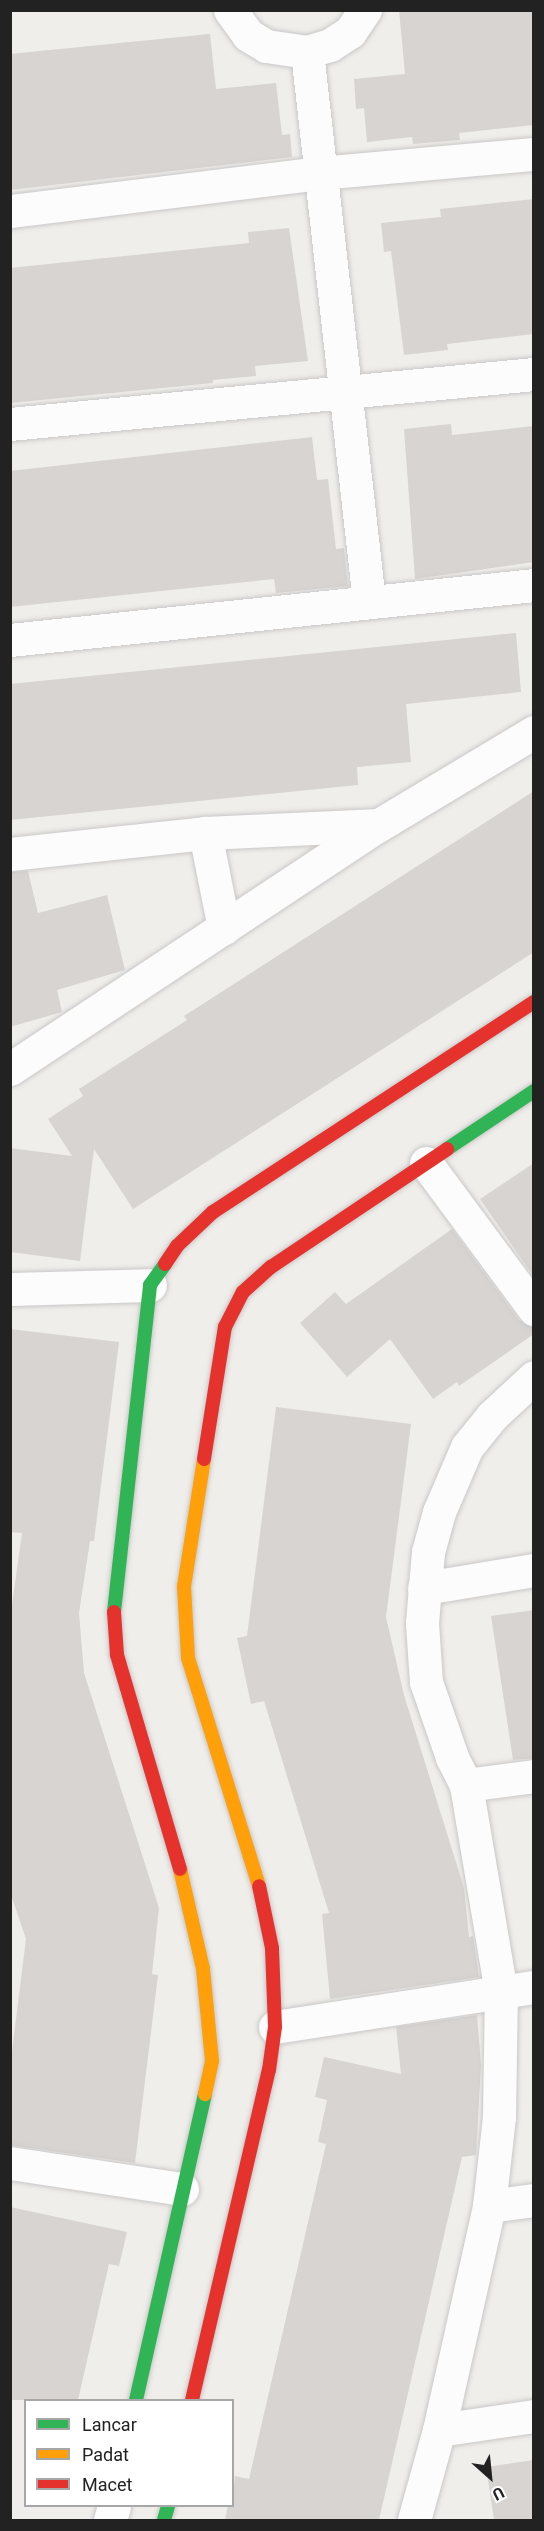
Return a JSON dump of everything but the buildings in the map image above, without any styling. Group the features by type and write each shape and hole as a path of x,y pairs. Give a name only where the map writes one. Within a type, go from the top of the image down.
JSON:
{"street":[{"path":"230,10 248,35 266,46 307,52 330,45 350,32 365,10"},
{"path":"307,52 369,601"},
{"path":"10,211 319,173 534,154"},
{"path":"10,424 534,374"},
{"path":"10,640 534,585"},
{"path":"10,1070 379,825 534,732"},
{"path":"10,854 205,832 379,825"},
{"path":"205,832 224,928"},
{"path":"136,2399 212,2061 203,1970 191,1906 117,1655 114,1614 150,1285 177,1246 213,1212 534,1002"},
{"path":"192,2399 269,2070 276,2027 272,1947 265,1906 189,1658 183,1617 184,1586 223,1338 243,1292 271,1266 534,1091"},
{"path":"426,1163 534,1309"},
{"path":"10,1289 150,1285"},
{"path":"414,2520 439,2430 489,2206 499,2117 501,1992 466,1785 452,1757 426,1682 422,1623 424,1588 428,1552 438,1512 467,1447 492,1416 534,1377"},
{"path":"424,1588 534,1570"},
{"path":"466,1785 534,1776"},
{"path":"276,2027 534,1987"},
{"path":"10,2163 182,2189"},
{"path":"489,2206 534,2200"},
{"path":"439,2430 534,2416"}],"traffic: fast":[{"path":"447,1149 534,1091"},
{"path":"114,1612 150,1285 165,1264"},
{"path":"136,2399 205,2094"},
{"path":"164,2520 168,2507"}],"traffic: slow":[{"path":"204,1459 184,1586 188,1658 259,1886"},
{"path":"180,1869 203,1969 212,2061 205,2094"}],"traffic: jam":[{"path":"165,1264 177,1246 213,1212 534,1002"},
{"path":"204,1459 225,1327 243,1292 271,1267 447,1149"},
{"path":"114,1612 117,1655 180,1869"},
{"path":"192,2399 269,2070 275,2027 272,1948 259,1886"}]}
